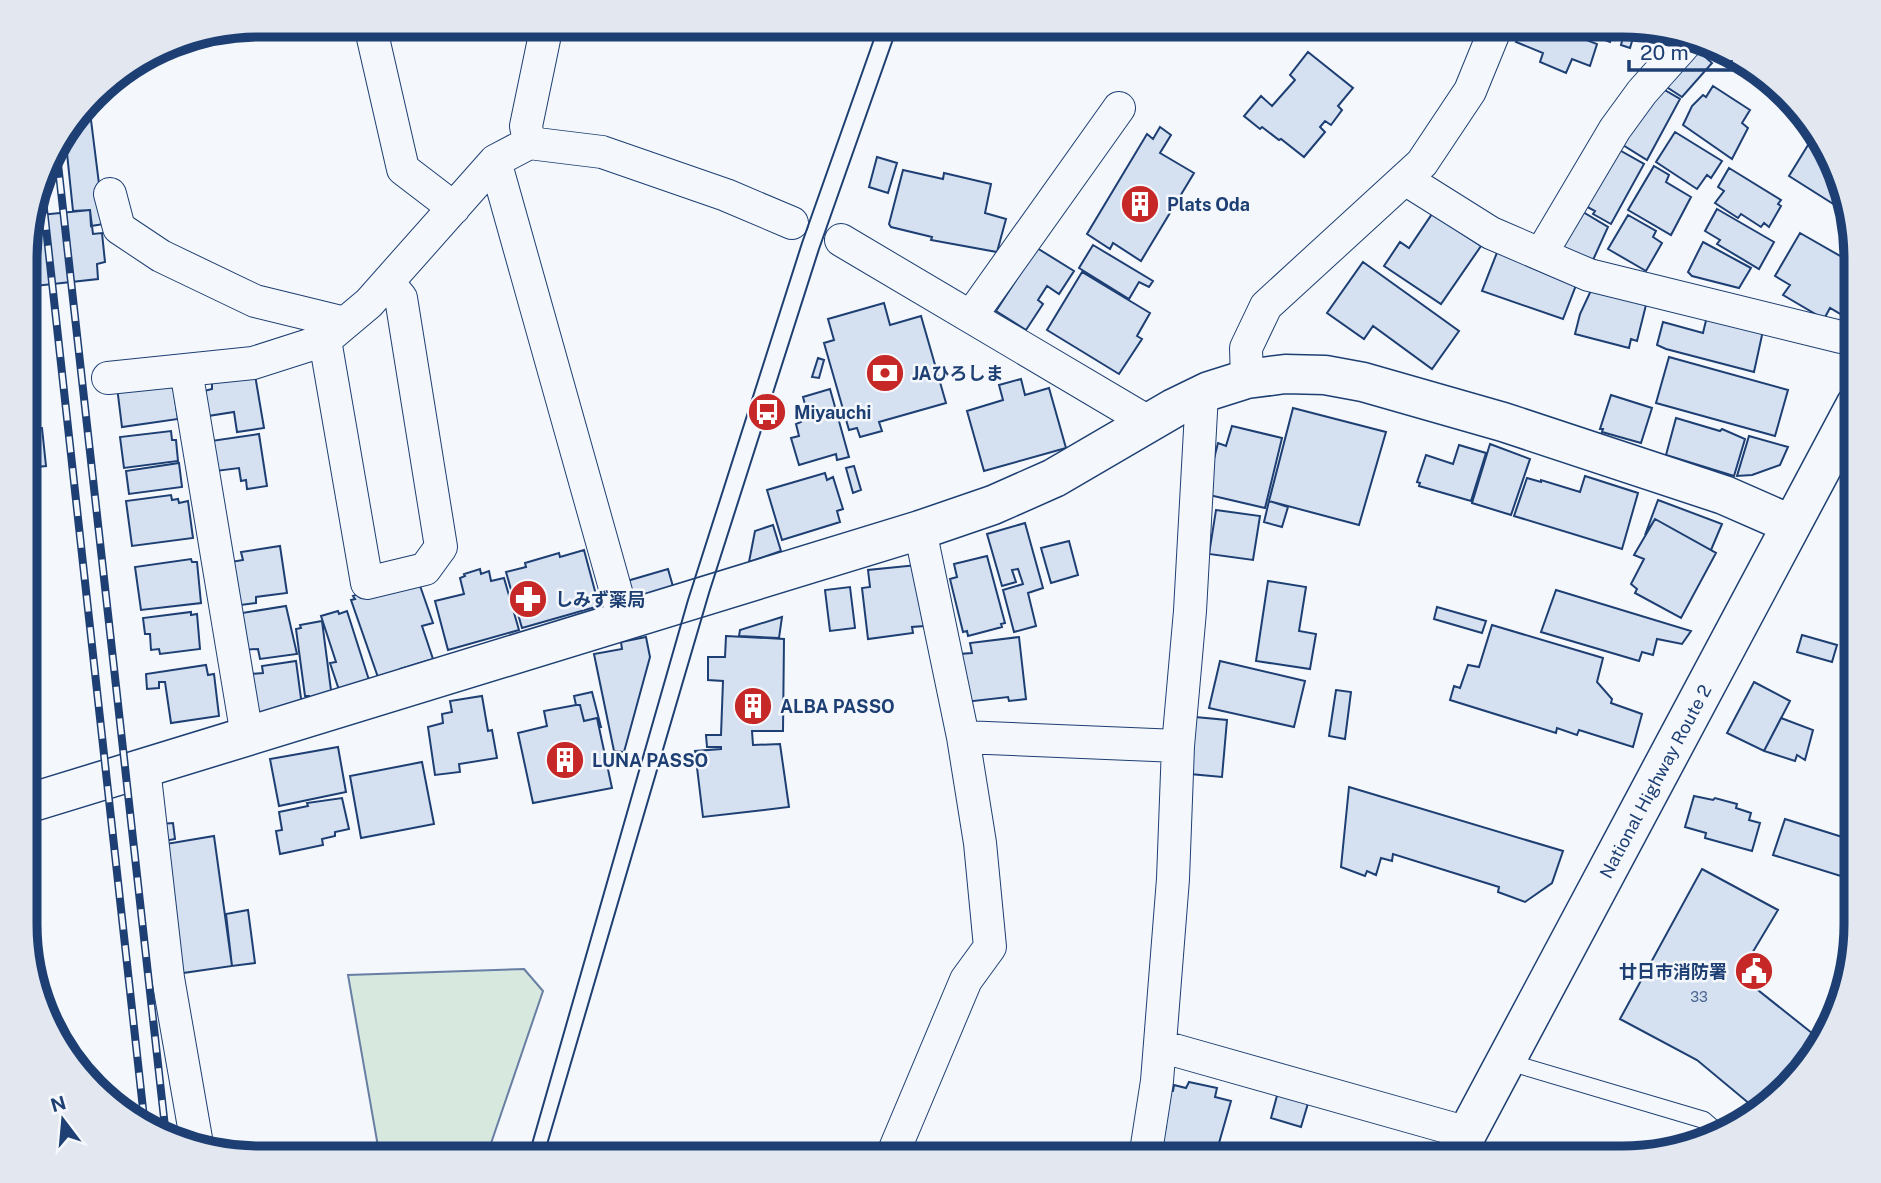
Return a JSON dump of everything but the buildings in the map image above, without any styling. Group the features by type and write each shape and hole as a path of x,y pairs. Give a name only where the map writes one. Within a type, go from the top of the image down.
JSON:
{"main road":[{"path":"37,801 920,530 993,505 1054,478 1202,394 1247,379 1285,374 1325,375 1363,382 1503,422 1724,495 1790,524"},
{"name":"National Highway Route 2","path":"1461,1145 1844,426"}],"street":[{"path":"373,37 403,169 454,208"},
{"path":"529,143 526,126 544,37"},
{"path":"1247,379 1246,348 1266,306 1422,163 1471,91 1492,37"},
{"path":"1541,254 1615,129 1642,92 1683,46"},
{"path":"971,316 1119,108"},
{"path":"108,377 253,363 335,332 369,303 495,161 529,143 602,152 733,197 792,223"},
{"path":"495,161 624,620"},
{"path":"1405,179 1491,233 1589,275 1844,336"},
{"path":"110,194 119,228 160,256 255,301 335,332"},
{"path":"841,240 1150,423"},
{"path":"335,332 367,583 425,569 441,547 401,298 388,282"},
{"path":"186,370 247,736"},
{"path":"1147,1146 1157,1081 1173,879 1178,746 1190,611 1202,394"},
{"path":"896,1146 966,980 990,947 980,843 962,737 920,530"},
{"path":"962,737 1178,746"},
{"path":"144,768 168,978 196,1137"},
{"path":"1160,1046 1461,1145"}],"lane":[{"path":"1505,1061 1704,1120 1712,1127"}],"shaded area":[{"path":"524,969 543,991 490,1146 378,1146 348,975"}],"tram line":[{"path":"531,1146 688,600 802,243 875,37"},
{"path":"547,1146 709,593 819,249 894,37"}],"railway":[{"path":"58,165 165,1125"},
{"path":"43,204 144,1114"}],"place":[{"name":"Plats Oda","path":"1140,204"},
{"name":"JAひろしま","path":"885,373"},
{"name":"Miyauchi","path":"767,412"},
{"name":"しみず薬局","path":"528,599"},
{"name":"ALBA PASSO","path":"753,706"},
{"name":"LUNA PASSO","path":"565,760"},
{"name":"廿日市消防署","path":"1754,971"}]}
